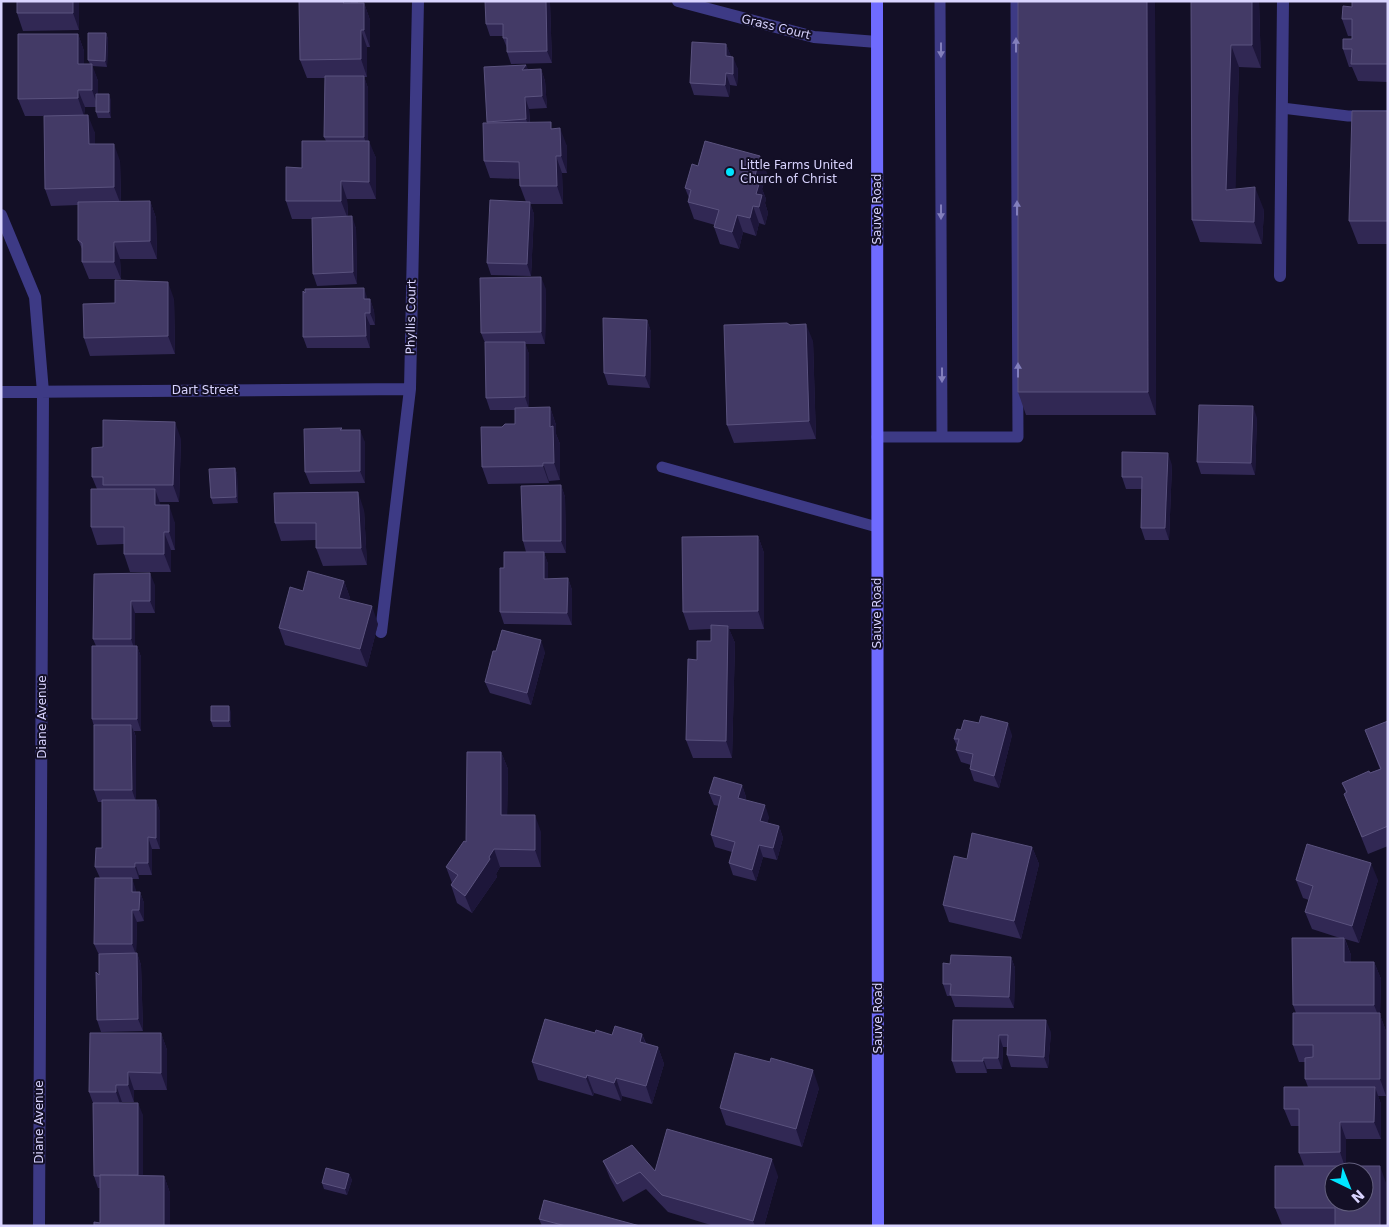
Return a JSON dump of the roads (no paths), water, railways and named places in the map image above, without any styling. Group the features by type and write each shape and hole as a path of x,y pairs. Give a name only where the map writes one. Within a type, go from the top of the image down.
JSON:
{"street":[{"name":"Phyllis Court","path":"381,632 410,389 418,1"},
{"name":"Grass Court","path":"678,1 814,37 877,42"},
{"name":"Sauve Road","path":"877,1 878,1226"},
{"path":"1280,276 1283,1"},
{"name":"Diane Avenue","path":"1,215 35,297 43,392 39,1226"},
{"name":"Dart Street","path":"1,392 410,389"}],"lane":[{"path":"940,1 942,437"},
{"path":"877,437 1018,436 1016,1"},
{"path":"1282,108 1348,116 1388,116"},
{"path":"662,467 877,527"}],"place":[{"name":"Little Farms United Church of Christ","path":"730,172"}]}
